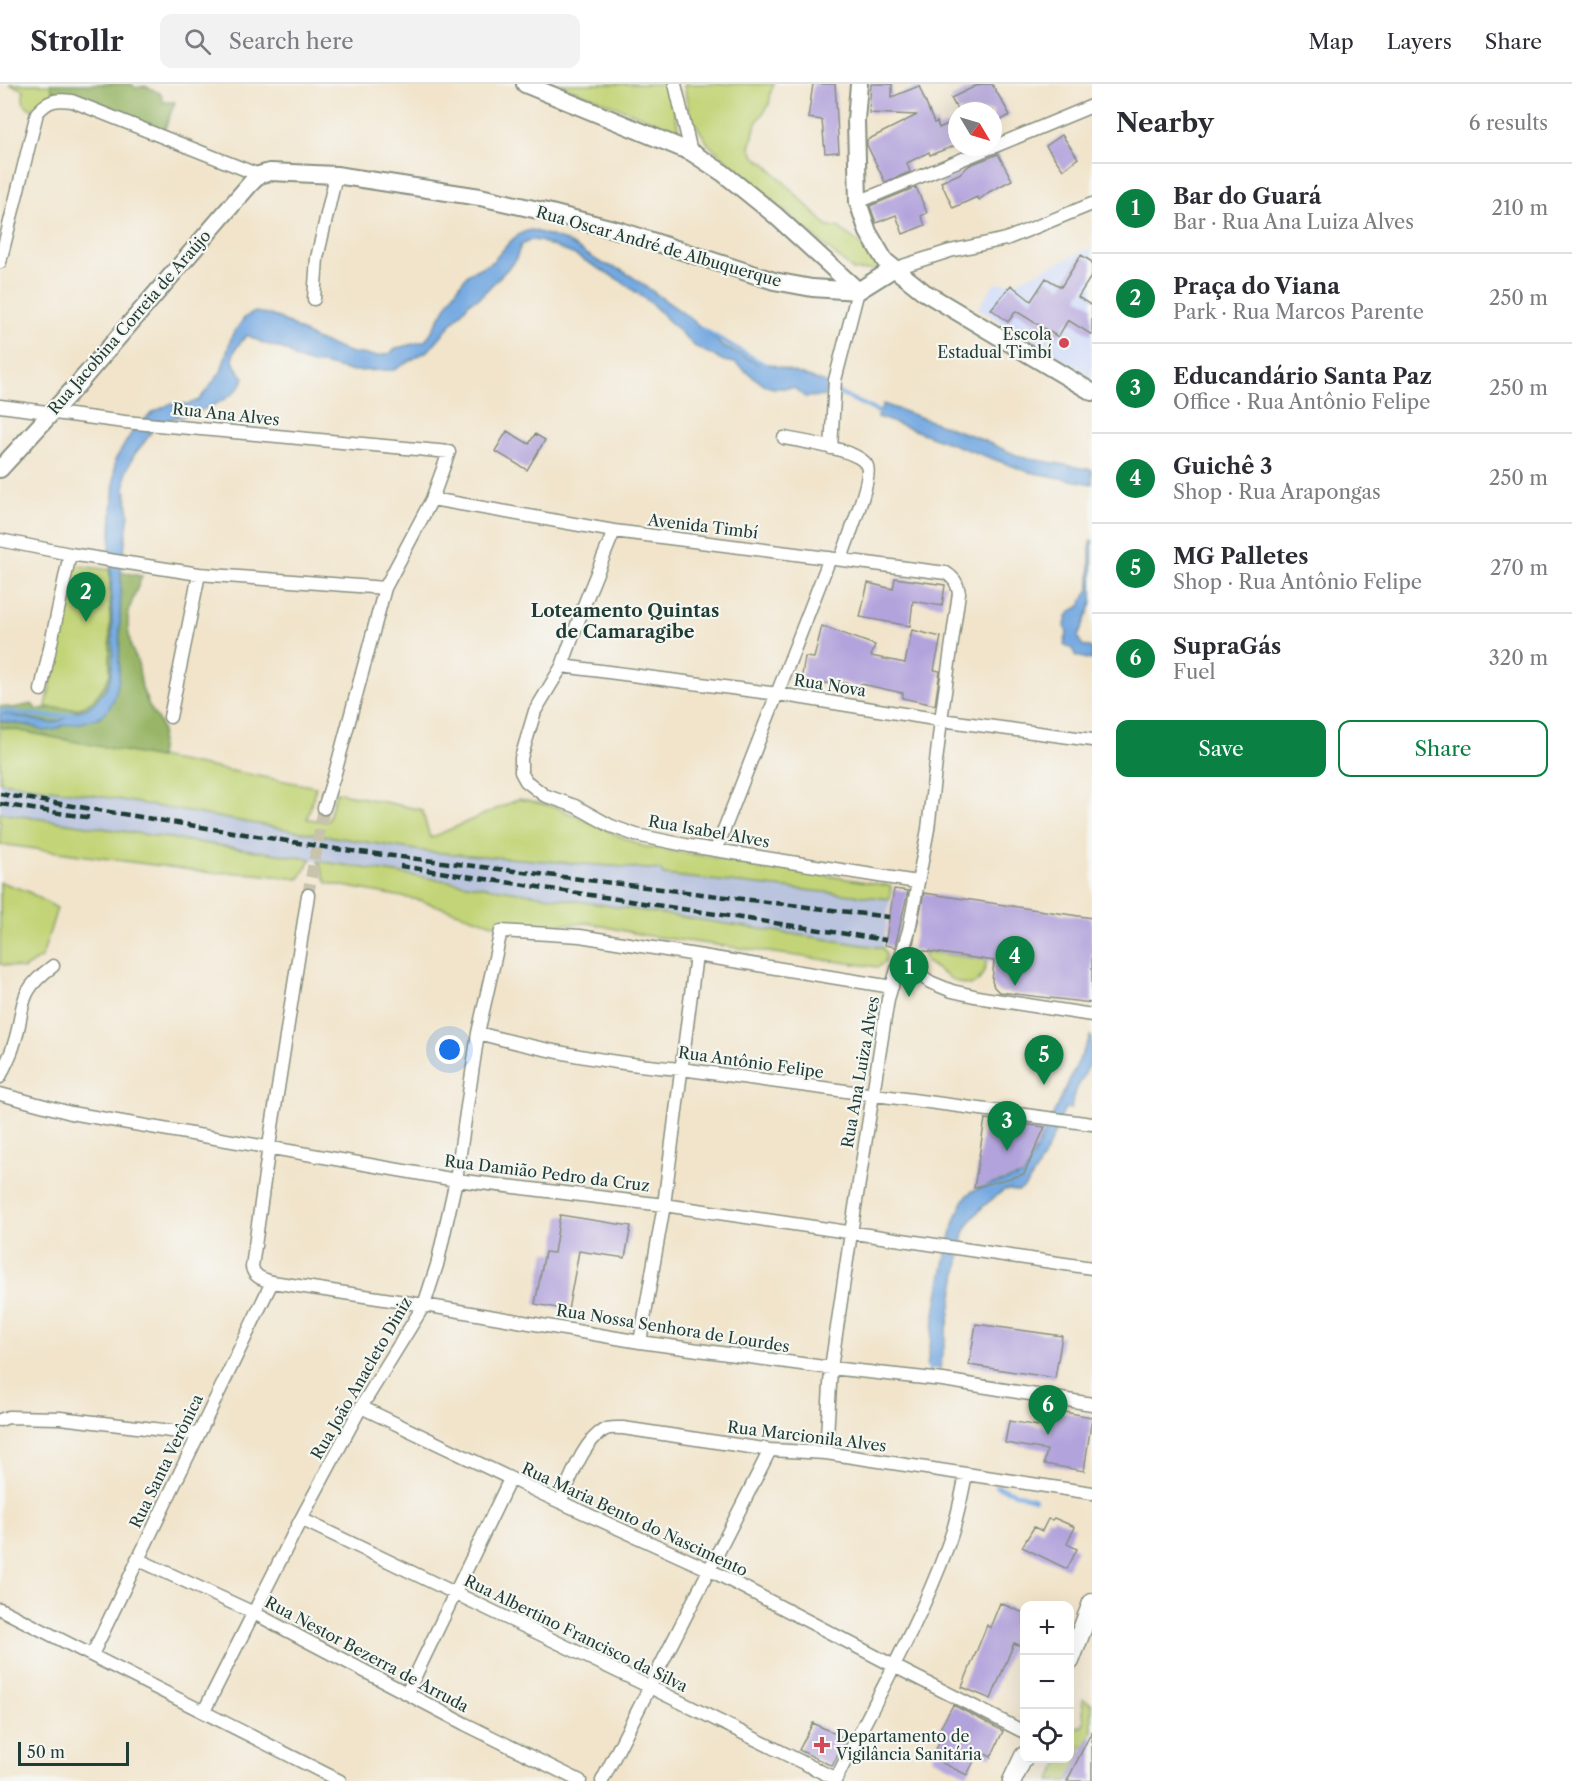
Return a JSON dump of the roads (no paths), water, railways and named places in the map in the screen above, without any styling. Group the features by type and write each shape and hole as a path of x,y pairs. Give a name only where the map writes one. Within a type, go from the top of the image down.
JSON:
{"main road":[{"path":"1072,1655 1092,1603"},
{"path":"1012,1781 1021,1763"}],"street":[{"path":"525,84 691,152 723,173 775,215 858,291"},
{"path":"675,84 691,152"},
{"path":"859,84 856,120 858,202 868,232 885,261 924,292 1092,392"},
{"name":"Rua Oscar André de Albuquerque","path":"0,262 37,112 44,103 56,99 72,101 259,175 270,172 336,175 480,197 621,231 774,281 812,288 858,291"},
{"path":"1002,143 1092,106"},
{"path":"858,202 970,156"},
{"name":"Rua Jacobina Correia de Araújo","path":"0,469 78,384 259,175"},
{"path":"314,299 317,258 336,175"},
{"path":"831,448 832,401 858,291 893,269 950,251 1006,239 1092,204"},
{"name":"Rua Ana Alves","path":"0,406 125,422 449,452 432,498"},
{"path":"716,850 868,476 867,465 860,458 831,448 784,438"},
{"path":"324,808 385,588 432,498"},
{"name":"Avenida Timbí","path":"432,498 614,531 946,573 957,584 959,593"},
{"name":"Rua Isabel Alves","path":"614,531 562,666 535,711 521,758 521,772 526,781 544,795 575,806 611,826 636,835 917,882"},
{"path":"0,540 70,554 199,574 385,588"},
{"path":"41,690 70,554"},
{"path":"170,717 199,574"},
{"name":"Rua Ana Luiza Alves","path":"826,1453 831,1368 851,1233 892,987 909,930 928,829 959,593"},
{"name":"Rua Nova","path":"562,666 778,694 941,720 1092,740"},
{"path":"269,1146 308,895"},
{"name":"Rua João Anacleto Diniz","path":"204,1711 301,1519 361,1407 423,1305 437,1264 456,1180 478,1033 501,931 580,936 696,955"},
{"path":"640,1342 664,1204 696,955 892,987"},
{"path":"901,960 930,982 952,991 1092,1015"},
{"path":"0,1077 14,1046 21,1004 34,982 53,966"},
{"name":"Rua Antônio Felipe","path":"478,1033 582,1058 613,1063 681,1069 1092,1124"},
{"name":"Rua Damião Pedro da Cruz","path":"0,1094 71,1113 456,1180 664,1204 1092,1268"},
{"name":"Rua Nossa Senhora de Lourdes","path":"269,1146 252,1267 253,1273 258,1277 272,1282 640,1342 831,1368 943,1380 1092,1404"},
{"name":"Rua Santa Verônica","path":"92,1655 272,1282"},
{"name":"Rua Maria Bento do Nascimento","path":"361,1407 510,1479 710,1570 1020,1730"},
{"path":"0,1420 8,1417 60,1418 197,1434"},
{"name":"Rua Marcionila Alves","path":"560,1502 593,1438 606,1429 623,1428 770,1450 826,1453 1092,1493"},
{"path":"602,1781 770,1450"},
{"path":"835,1780 894,1666 936,1577 959,1511 966,1474"},
{"path":"407,1693 510,1479"},
{"name":"Rua Albertino Francisco da Silva","path":"301,1519 650,1687 835,1780"},
{"name":"Rua Nestor Bezerra de Arruda","path":"137,1560 254,1612 580,1781"},
{"path":"0,1609 340,1781"}],"water":[{"path":"532,230 566,241 601,263 631,276 690,318 724,347 758,364 770,364 826,383 825,396 805,397 794,388 773,388 764,385 735,363 724,361 694,346 652,304 619,280 575,255 540,241 531,240 521,245 515,261 479,298 471,301 429,350 394,370 350,371 323,364 312,364 297,359 286,350 247,335 237,346 233,356 235,366 244,377 240,386 232,394 208,408 181,417 158,421 134,455 126,472 125,487 129,514 121,572 119,679 115,697 108,710 98,718 53,730 43,731 31,726 0,721 0,713 51,723 62,720 73,712 86,709 105,690 110,680 113,659 110,551 115,460 134,429 152,413 170,404 189,404 199,400 221,372 232,335 245,317 255,312 267,314 281,319 315,339 352,353 376,356 389,354 397,348 425,341 466,277 490,263 515,237"},
{"path":"883,404 973,436 1021,457 1092,470 1092,484 1029,472 878,417"},
{"path":"1092,540 1092,603 1078,637 1082,645 1092,648 1092,660 1077,656 1064,644 1067,634 1065,625 1067,617 1070,612 1080,606 1090,587 1090,542"},
{"path":"1091,1035 1092,1060 1074,1094 1071,1109 1065,1108 1045,1154 1031,1179 1018,1191 1004,1190 992,1199 976,1214 964,1233 940,1369 927,1366 948,1245 963,1202 976,1189 1024,1175"}],"waterway":[{"path":"702,329 767,366"},
{"path":"820,384 883,414"},
{"path":"0,711 54,717 73,714"},
{"path":"928,1385 931,1363"},
{"path":"996,1486 1034,1499"}],"tunnel":[{"path":"308,895 324,808"}],"railway":[{"path":"0,794 336,849 889,917"},
{"path":"0,804 92,818"},
{"path":"400,866 886,940"}],"place":[{"name":"Escola Estadual Timbí","path":"1064,343"},
{"name":"Praça do Viana","path":"86,622"},
{"name":"Guichê 3","path":"1015,986"},
{"name":"Bar do Guará","path":"909,997"},
{"name":"MG Palletes","path":"1044,1085"},
{"name":"Educandário Santa Paz","path":"1007,1151"},
{"name":"SupraGás","path":"1048,1435"},
{"name":"Departamento de Vigilância Sanitária","path":"822,1745"}],"district":[{"name":"Loteamento Quintas de Camaragibe","path":"625,621"}]}
